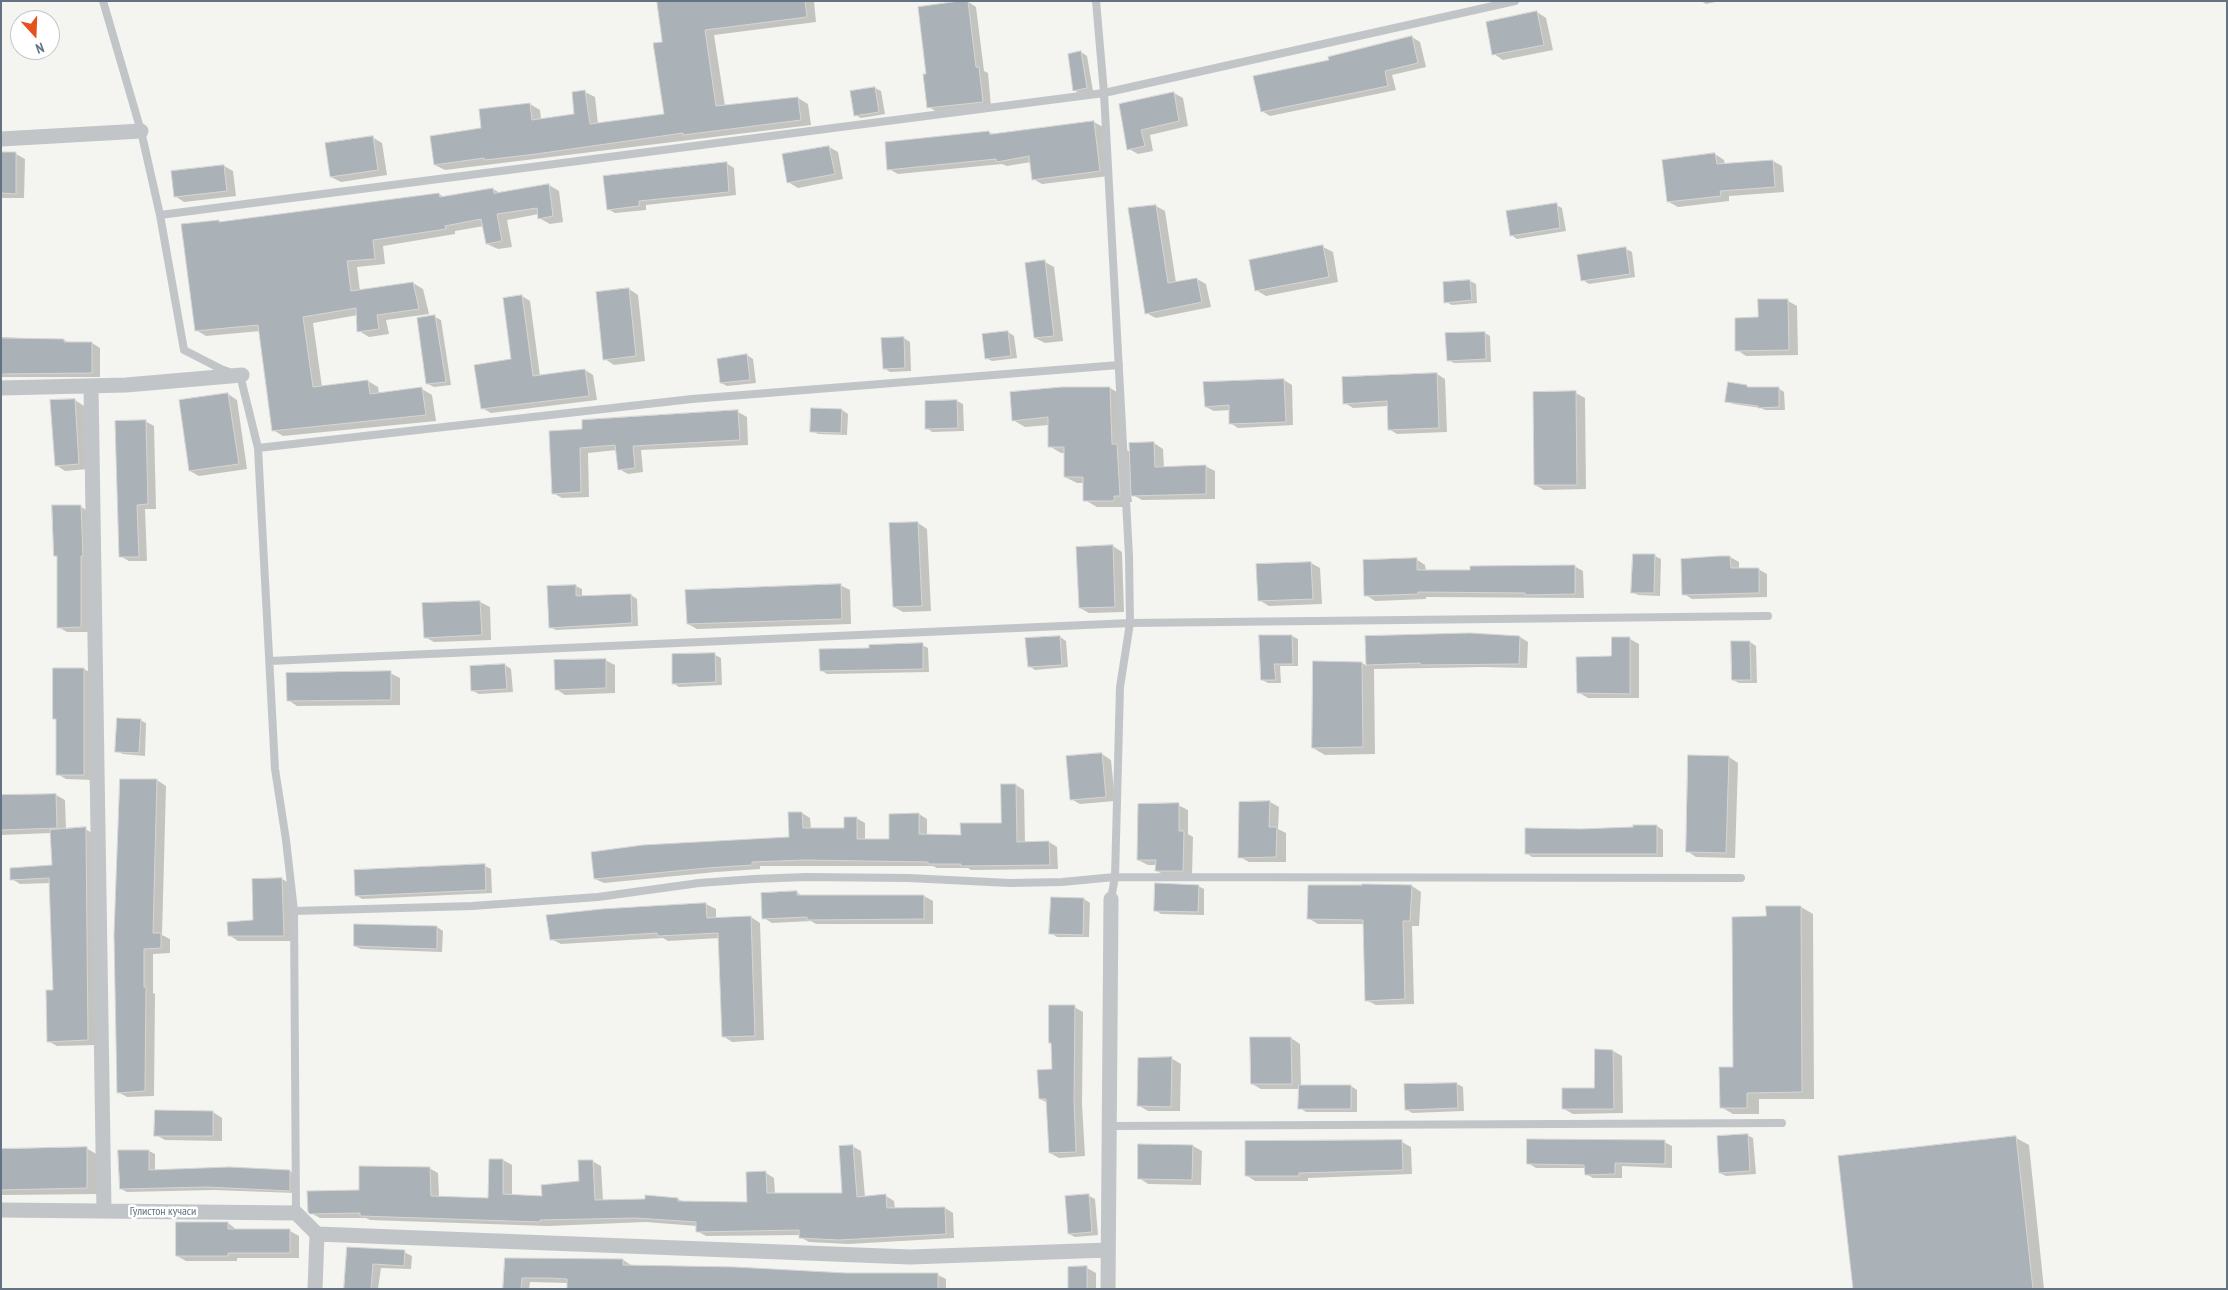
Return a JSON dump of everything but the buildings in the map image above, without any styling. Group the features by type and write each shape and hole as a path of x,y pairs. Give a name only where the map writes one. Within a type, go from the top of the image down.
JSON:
{"street":[{"path":"1,139 141,131"},
{"path":"1,388 160,383 242,375"},
{"path":"92,386 104,1211"},
{"path":"1108,1289 1111,899"},
{"name":"Гулистон кучаси","path":"1,1210 296,1213"},
{"path":"296,1213 317,1234 910,1257 1108,1250"},
{"path":"315,1289 317,1234"}],"lane":[{"path":"104,1 141,131 160,215 184,350 220,369 242,375 258,448 275,769 294,911 296,1213"},
{"path":"1096,1 1104,93 1129,556 1130,623 1120,687 1115,877 1111,899"},
{"path":"160,215 1104,93 1516,1"},
{"path":"258,448 692,399 1120,365"},
{"path":"270,661 1130,623 1768,616"},
{"path":"294,911 463,907 598,897 699,883 762,878 908,878 1010,884 1115,877 1740,878"},
{"path":"1110,1126 1782,1123"}]}
